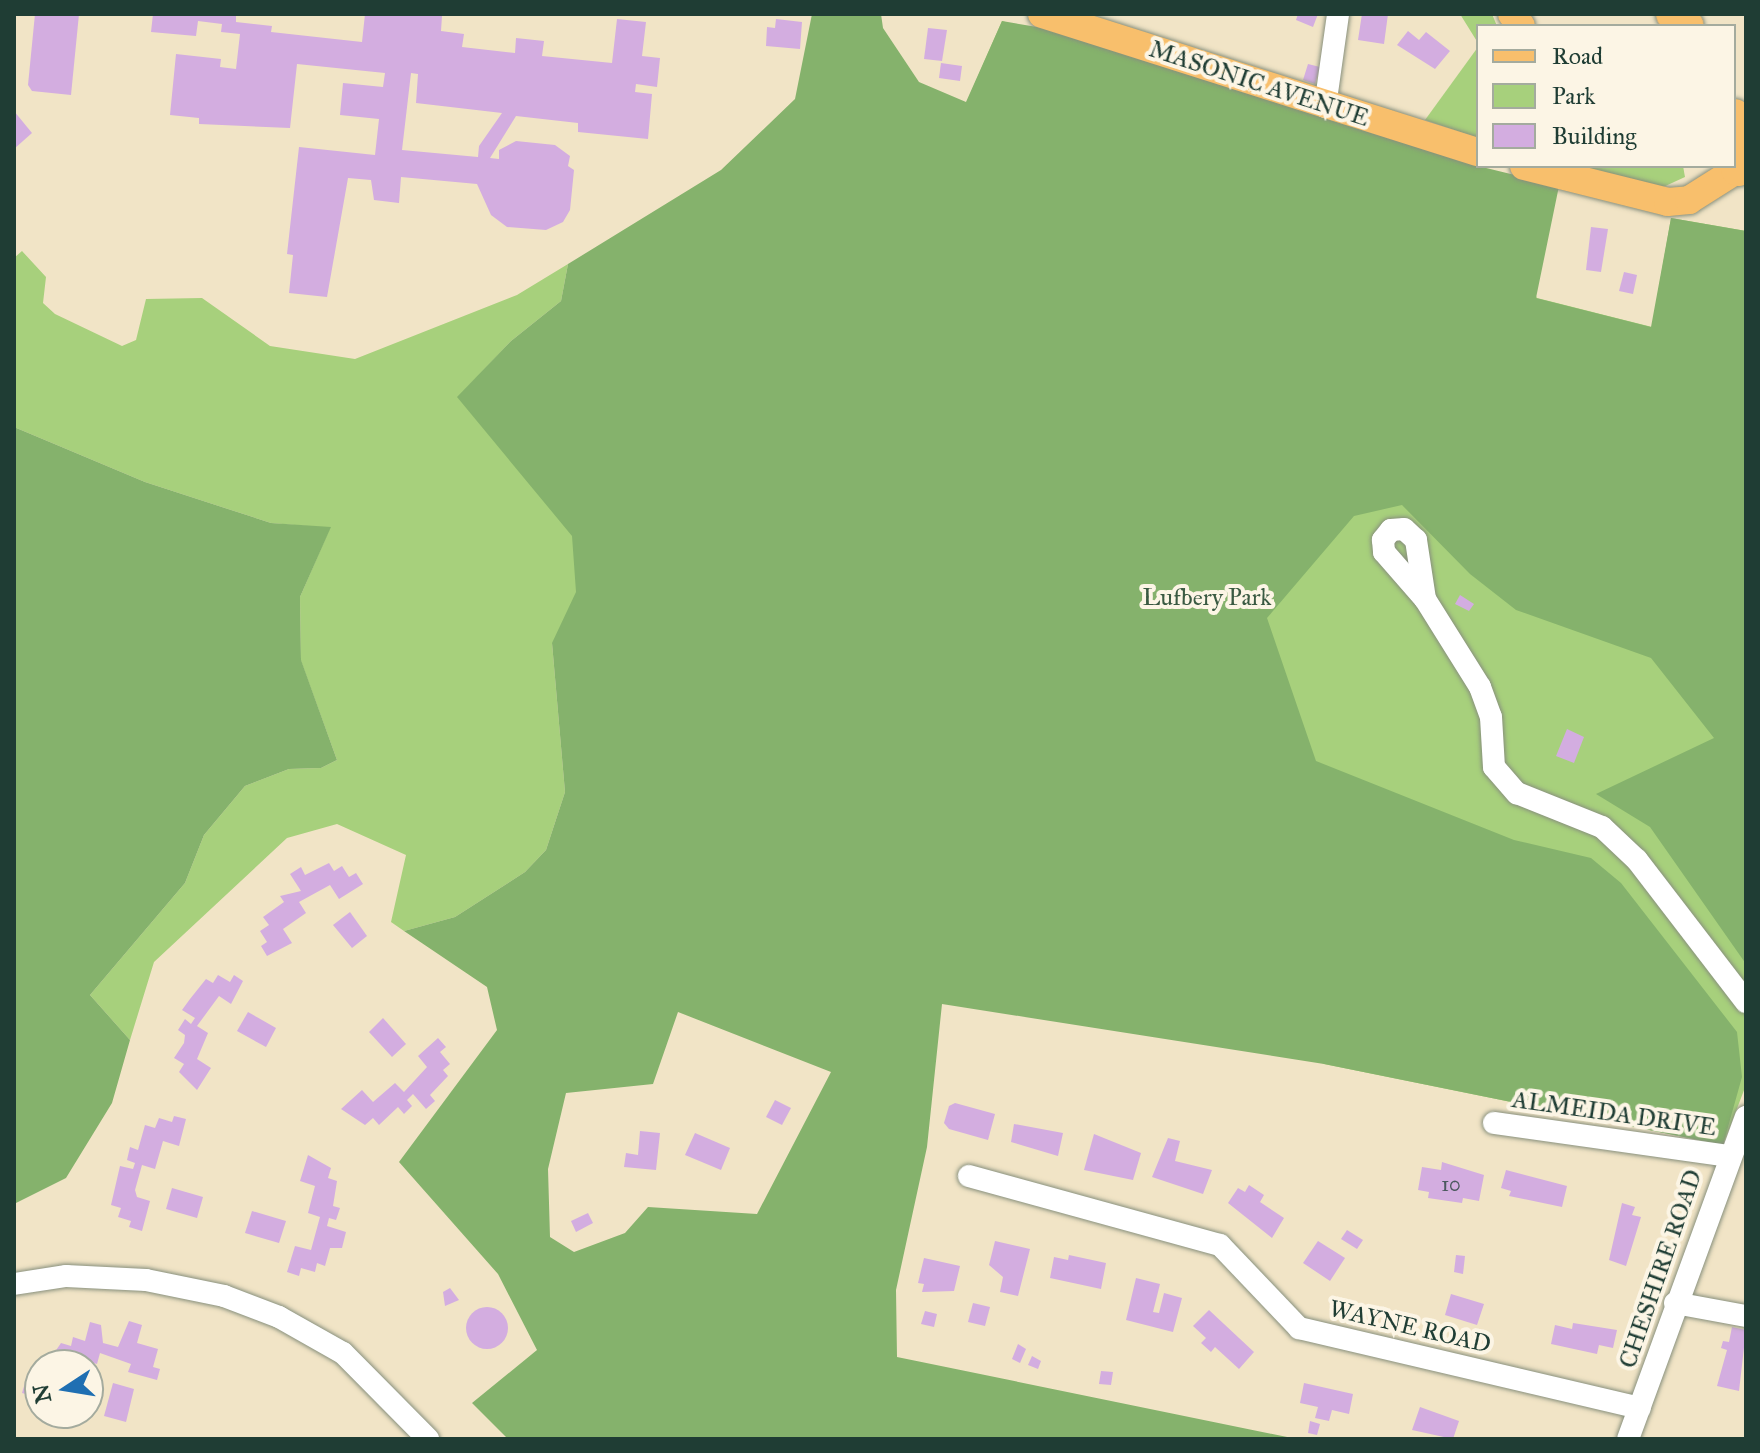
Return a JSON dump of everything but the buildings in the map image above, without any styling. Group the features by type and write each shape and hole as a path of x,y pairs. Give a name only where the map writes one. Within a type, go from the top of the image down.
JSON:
{"highway":[{"path":"1736,131 1741,168"}],"main road":[{"name":"MASONIC AVENUE","path":"1042,14 1325,107 1476,151"},
{"path":"1532,168 1668,202 1689,200 1741,168"}],"street":[{"path":"1325,107 1338,14"},
{"path":"1425,599 1480,687 1491,717 1494,767 1517,793 1602,827 1626,849 1746,1002"},
{"name":"CHESHIRE ROAD","path":"1628,1439 1728,1156 1746,1117"},
{"name":"ALMEIDA DRIVE","path":"1494,1123 1728,1156"},
{"name":"WAYNE ROAD","path":"969,1176 1220,1245 1299,1328 1640,1408"},
{"path":"14,1284 66,1276 146,1280 224,1296 279,1317 343,1353 428,1439"},
{"path":"1675,1303 1746,1316"}],"green space":[{"name":"Lufbery Park","path":"812,14 881,14 883,28 919,82 966,102 1002,21 1043,28 1476,160 1476,168 1559,186 1536,298 1651,327 1671,218 1746,231 1746,964 1650,827 1596,794 1714,738 1651,658 1516,610 1470,574 1402,505 1354,516 1267,618 1316,761 1514,840 1591,858 1621,883 1737,1032 1742,1077 1723,1145 1324,1064 942,1004 927,1147 896,1290 897,1357 1297,1439 508,1439 472,1403 537,1350 498,1274 399,1162 497,1030 487,987 404,931 455,917 525,872 546,850 565,792 552,643 576,592 572,536 457,397 511,341 561,301 568,264 721,170 795,99","holes":["678,1012 831,1072 757,1214 648,1207 625,1233 574,1252 550,1237 548,1169 566,1093 653,1084"]},
{"path":"1460,14 1492,14 1496,24 1476,24 1476,40"},
{"name":"Lufbery Park","path":"1002,21 1476,165 1537,298 1652,327 1671,218 1746,231 1746,1085 1723,1145 1324,1064 552,643 565,792 546,850 525,872 455,917 404,931 391,922 406,855 337,824 287,838 154,962 130,1040 90,995 185,883 204,835 245,786 289,769 321,768 337,760 301,661 300,597 330,528 271,523 145,482 14,427 14,258 22,251 46,277 43,303 55,314 122,346 136,340 146,299 202,298 270,346 355,359 517,295 568,264 561,301 511,341 458,397 572,534 885,289"},
{"path":"1476,50 1476,137 1425,120"},
{"path":"1585,168 1683,168 1685,177 1661,188"},
{"path":"14,427 145,482 271,523 331,527 300,597 301,660 337,760 321,768 289,769 245,786 204,835 185,883 90,995 130,1040 112,1103 66,1178 14,1204"}]}
